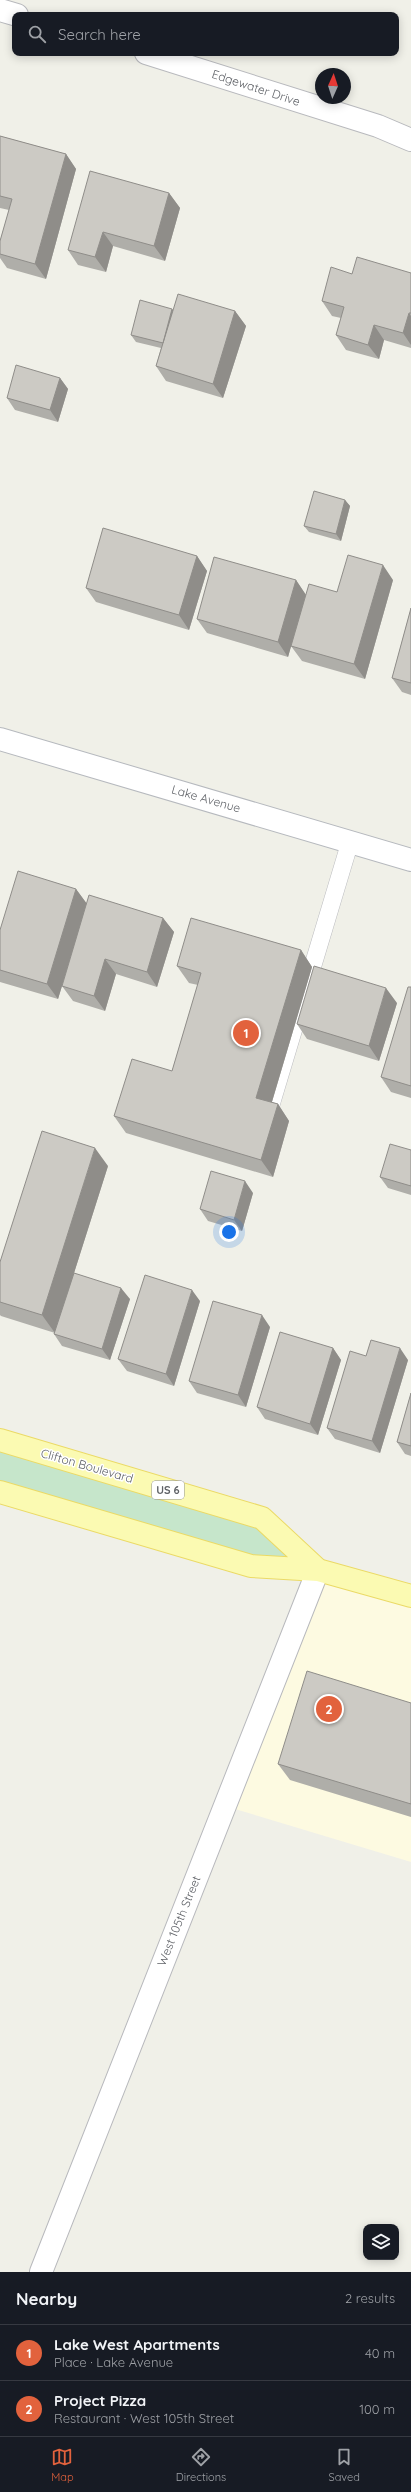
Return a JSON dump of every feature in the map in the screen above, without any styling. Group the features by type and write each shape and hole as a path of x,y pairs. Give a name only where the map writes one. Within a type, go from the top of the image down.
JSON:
{"main road":[{"name":"Clifton Boulevard","path":"0,1440 262,1518 318,1570"},
{"name":"Clifton Boulevard","path":"0,1492 251,1566 318,1570 411,1596"}],"street":[{"path":"0,10 12,14"},
{"name":"Edgewater Drive","path":"156,56 378,126 411,140"},
{"name":"Lake Avenue","path":"0,739 411,860"},
{"name":"West 105th Street","path":"41,2272 318,1570"}],"lane":[{"path":"271,1105 350,842"}],"shaded area":[{"path":"318,1570 411,1596 411,1862 225,1806"}],"green space":[{"path":"0,1440 262,1518 318,1570 251,1566 0,1492"}],"building":[{"path":"0,136 66,154 35,264 0,254 0,241 12,199 0,196"},
{"path":"90,171 169,193 154,246 103,232 95,257 68,250"},
{"path":"357,257 411,273 411,313 409,313 403,333 374,325 368,345 336,335 344,307 322,301 331,267 352,274"},
{"path":"178,294 235,311 213,384 156,366"},
{"path":"140,300 172,309 163,343 131,335"},
{"path":"16,365 60,378 50,410 7,398"},
{"path":"314,491 345,500 336,534 304,526"},
{"path":"103,528 197,556 179,615 86,588"},
{"path":"348,555 383,565 354,664 291,646 309,584 337,592"},
{"path":"214,557 296,580 278,642 197,619"},
{"path":"411,608 411,683 392,678"},
{"path":"18,871 76,889 47,984 0,970 0,930"},
{"path":"89,895 163,918 147,972 105,959 94,996 62,986"},
{"path":"191,918 301,950 256,1098 278,1104 261,1160 114,1116 132,1059 172,1071 201,973 177,966"},
{"path":"314,966 386,988 369,1046 297,1024"},
{"path":"408,987 411,987 411,1086 381,1077"},
{"path":"42,1131 95,1148 42,1315 0,1302 0,1262"},
{"path":"390,1144 411,1150 411,1186 380,1177"},
{"path":"211,1171 245,1181 234,1220 200,1209"},
{"path":"74,1273 121,1288 102,1349 54,1334"},
{"path":"145,1275 192,1290 166,1374 118,1359"},
{"path":"213,1301 262,1315 238,1395 189,1381"},
{"path":"280,1332 333,1348 310,1424 257,1407"},
{"path":"371,1340 400,1348 372,1441 327,1428 350,1351 366,1356"},
{"path":"411,1393 411,1446 397,1442"},
{"path":"307,1671 411,1703 411,1804 278,1764"}],"place":[{"name":"Lake West Apartments","path":"246,1033"},
{"name":"Project Pizza","path":"329,1709"}]}
